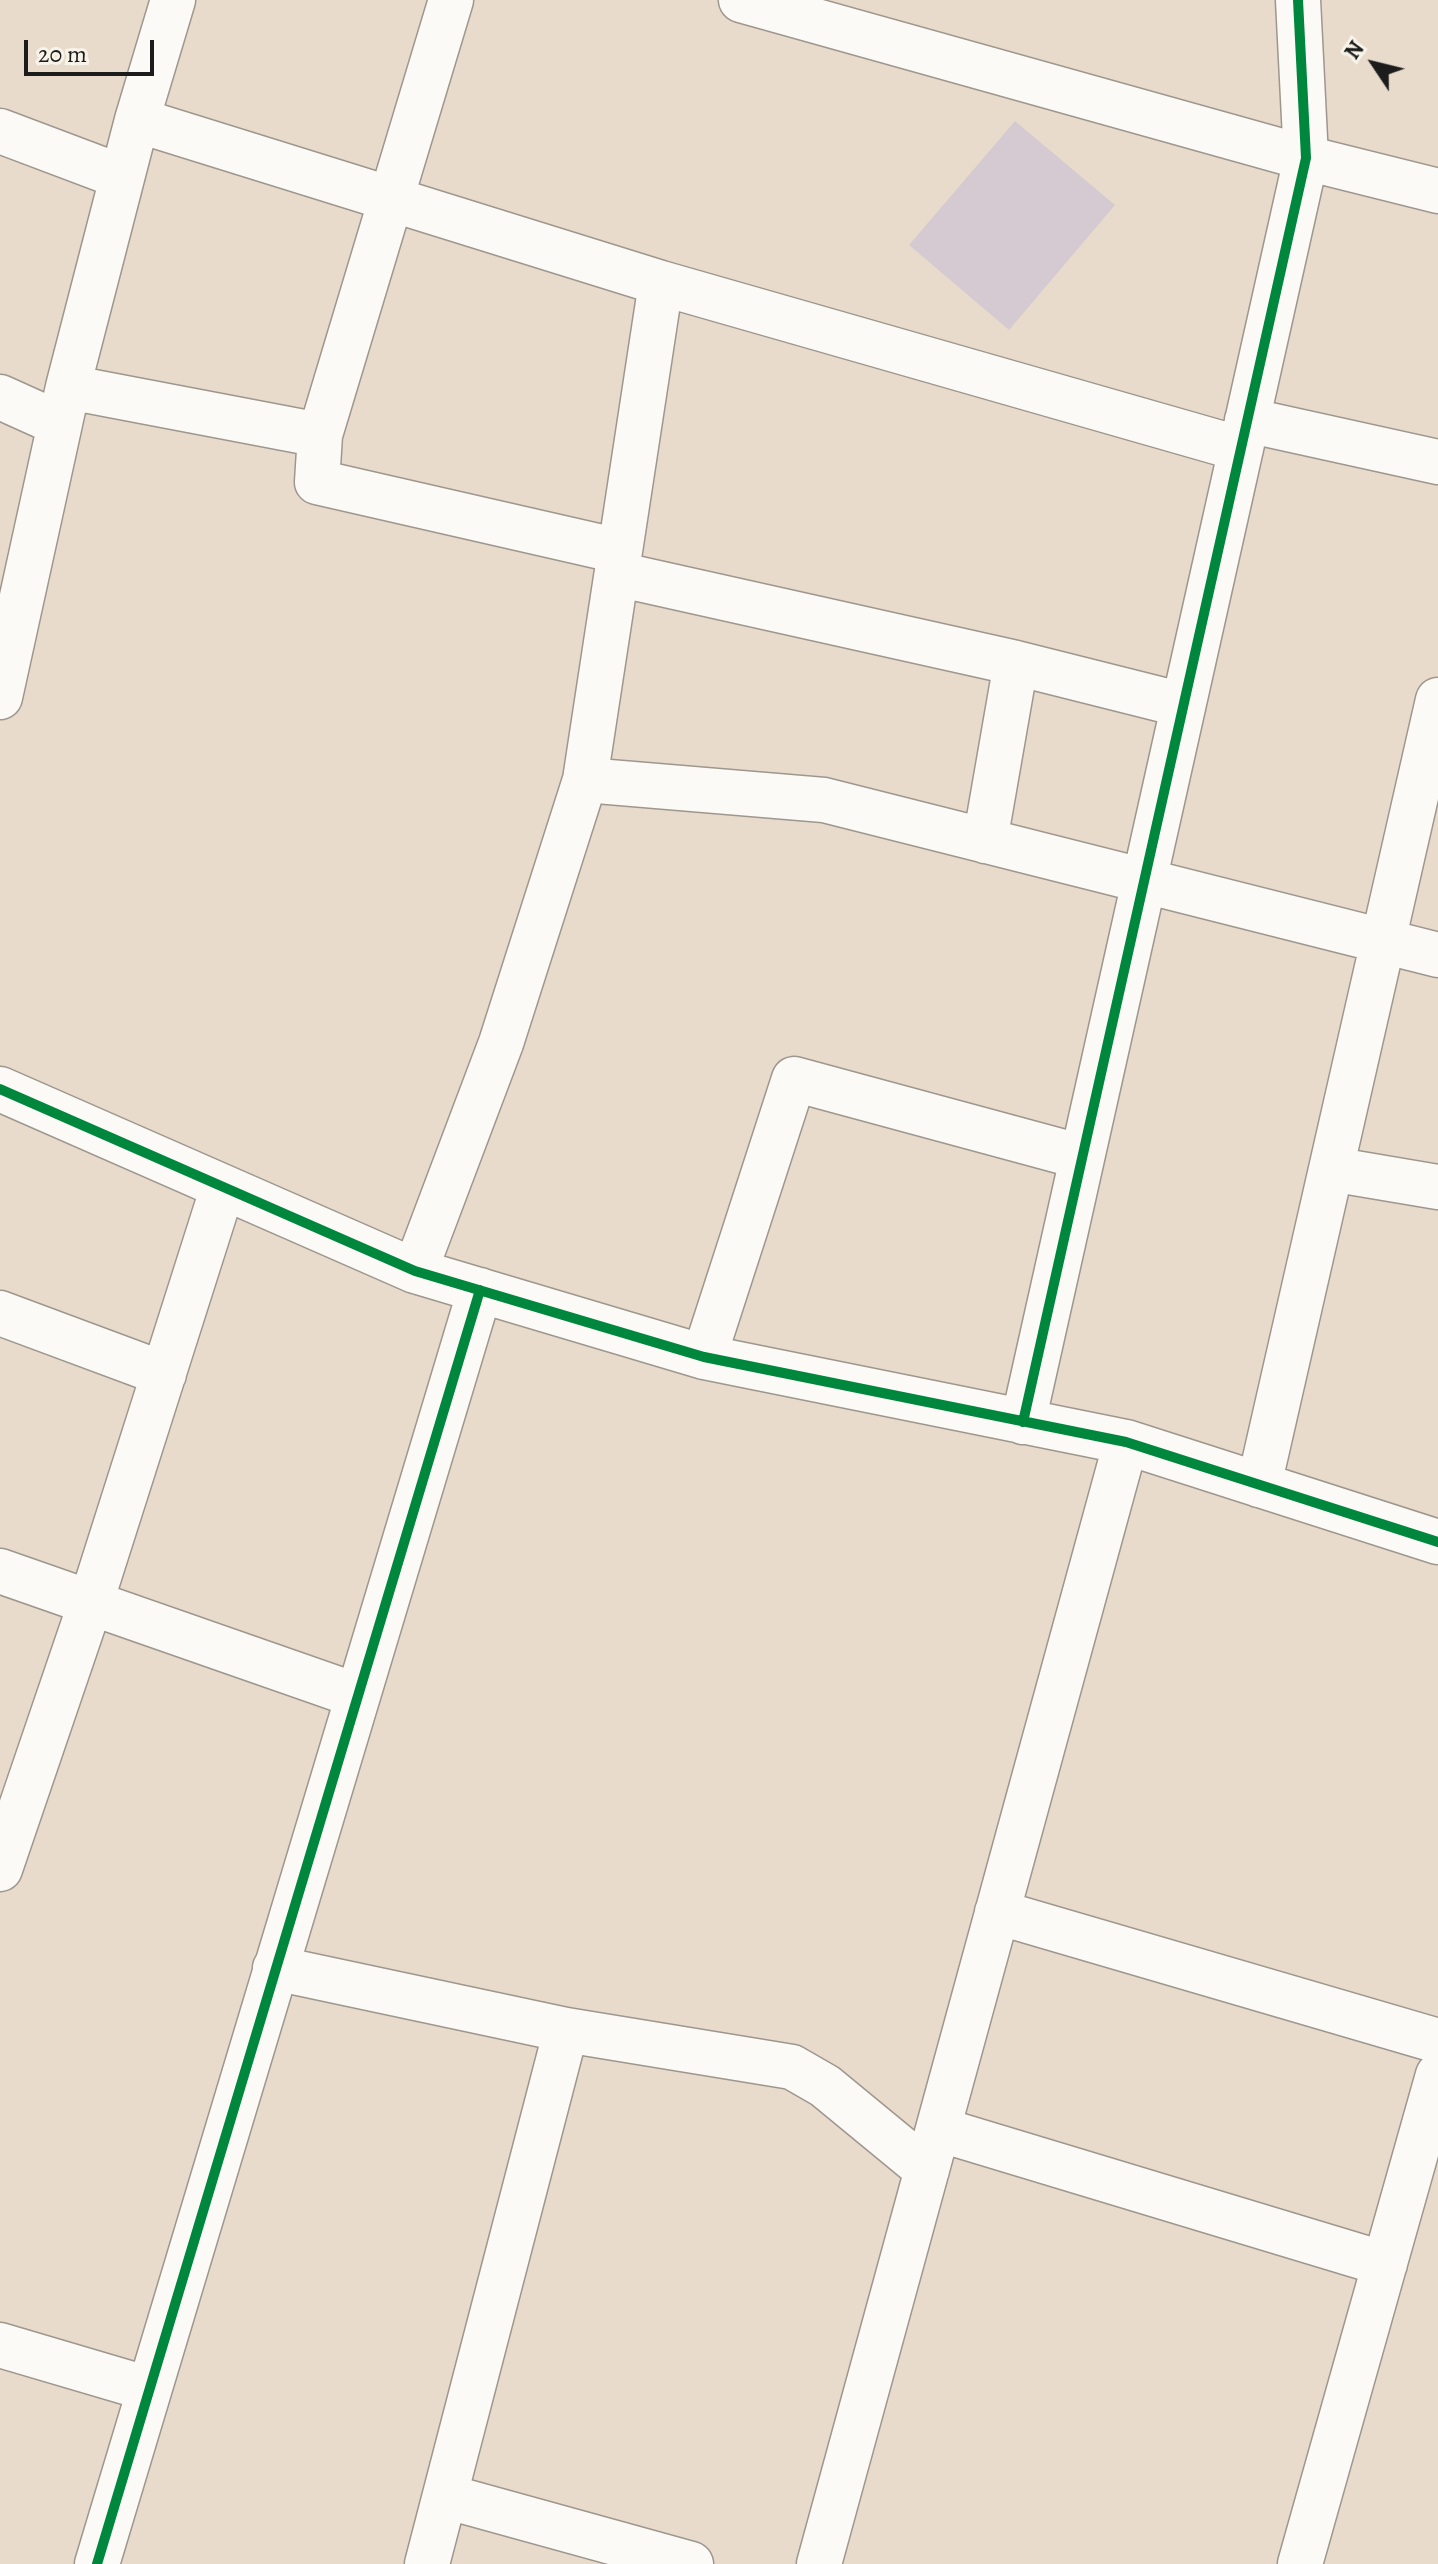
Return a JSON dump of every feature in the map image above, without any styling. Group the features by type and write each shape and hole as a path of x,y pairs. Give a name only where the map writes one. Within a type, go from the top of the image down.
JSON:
{"street":[{"path":"0,697 14,573 64,405 137,120 173,0"},
{"path":"451,0 320,435 317,482 618,563 1183,705"},
{"path":"1023,1422 1306,158 1298,0"},
{"path":"751,2 1306,158 1438,191"},
{"path":"137,120 661,283 1244,435 1438,462"},
{"path":"0,131 122,177"},
{"path":"415,1271 501,1043 585,780 661,283"},
{"path":"0,397 320,435"},
{"path":"985,841 1016,663"},
{"path":"1259,1485 1438,700"},
{"path":"585,780 824,800 1438,955"},
{"path":"704,1357 794,1079 1082,1157"},
{"path":"0,1089 415,1271 704,1357 1126,1442 1438,1542"},
{"path":"1331,1169 1438,1187"},
{"path":"4,1845 91,1602 223,1187"},
{"path":"97,2564 480,1290"},
{"path":"0,1313 164,1374"},
{"path":"819,2564 1126,1442"},
{"path":"0,1571 358,1696"},
{"path":"997,1912 1438,2041"},
{"path":"275,1968 566,2030 792,2067 933,2150 1385,2264"},
{"path":"427,2564 566,2030"},
{"path":"1300,2564 1437,2084"},
{"path":"0,2345 149,2389"},
{"path":"445,2496 691,2564"}],"building":[{"path":"1015,121 1115,205 1009,330 909,245"}],"cycle path":[{"path":"1023,1422 1306,158 1298,0"},
{"path":"0,1089 415,1271 704,1357 1126,1442 1438,1542"},
{"path":"97,2564 480,1290"}]}
